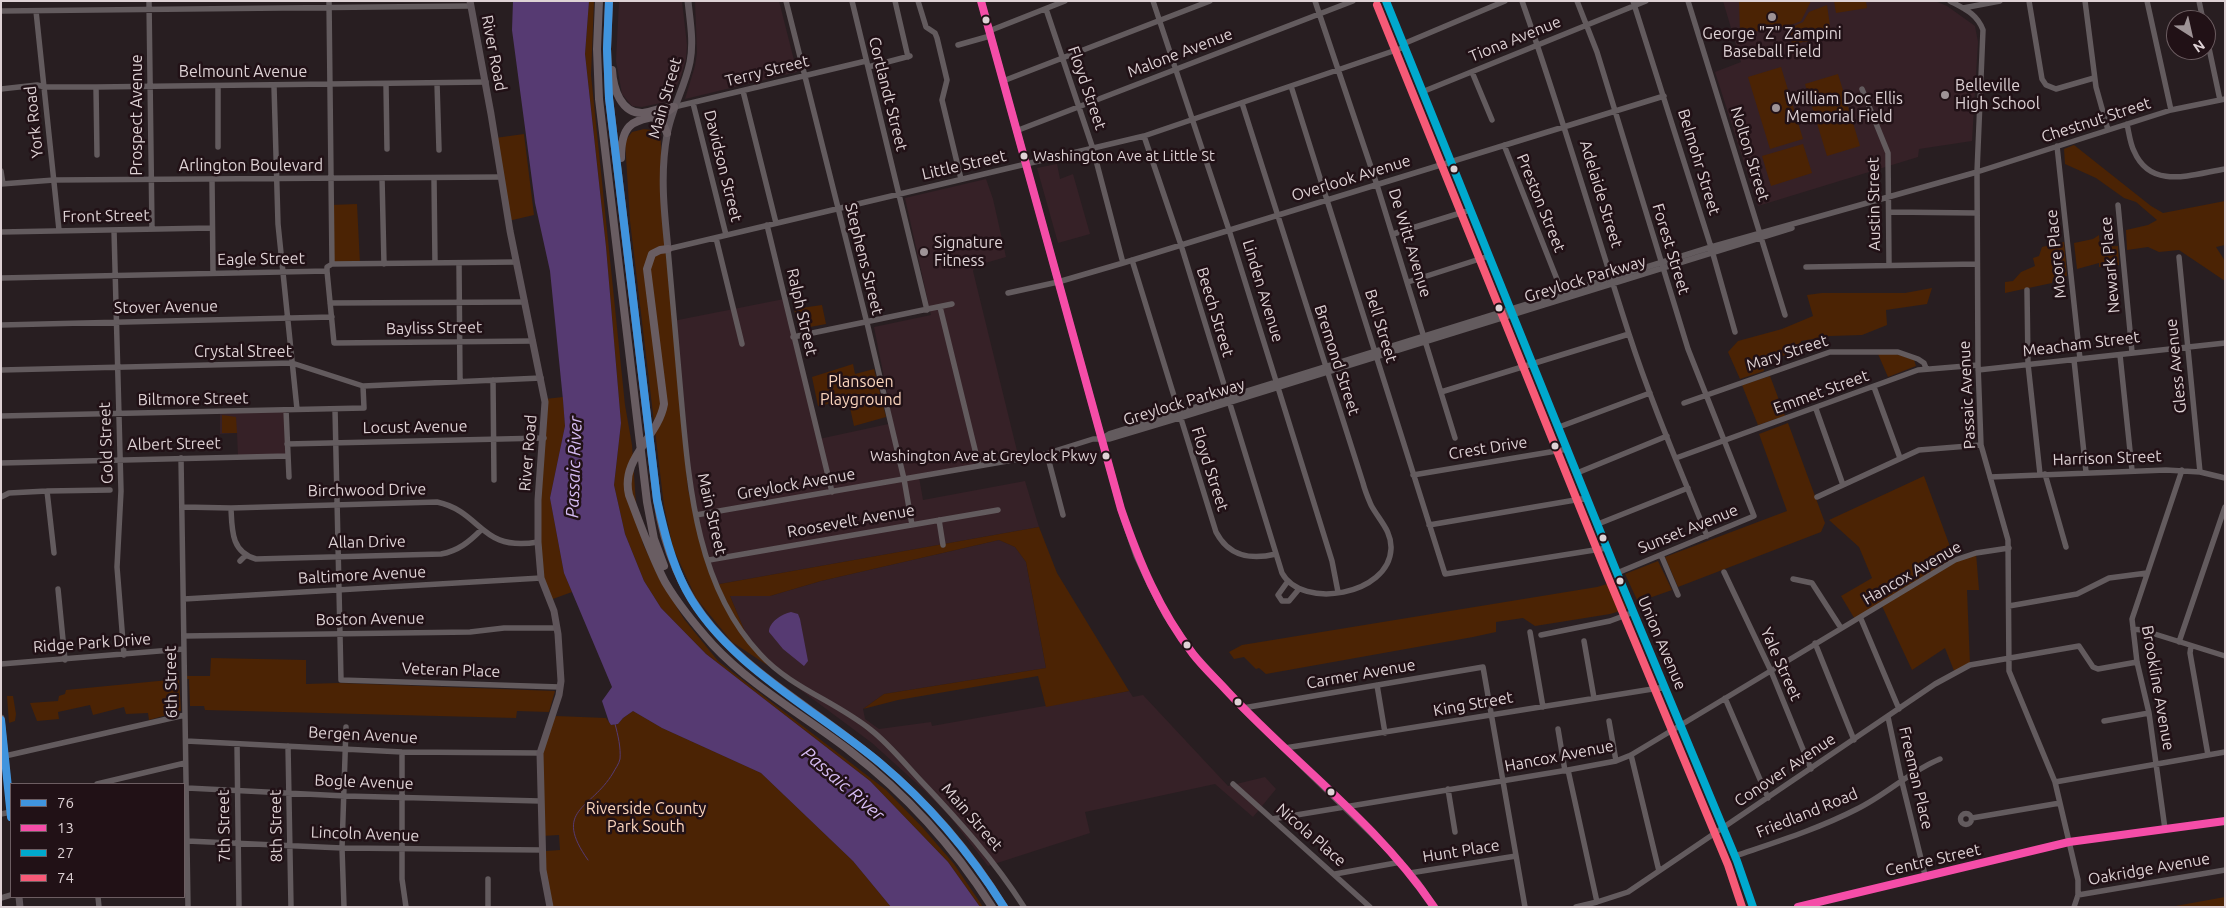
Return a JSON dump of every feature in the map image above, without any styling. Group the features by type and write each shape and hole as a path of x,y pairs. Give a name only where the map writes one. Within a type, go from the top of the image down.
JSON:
{"highway":[{"path":"599,1 596,50 598,83 649,515 656,546 665,569 691,618"},
{"path":"609,1 612,74 619,98 630,110 638,113 666,107 674,108"},
{"path":"609,1 606,49 608,82 659,513 670,554 687,592 714,631 738,655 863,749 913,793 964,850 1004,907"},
{"path":"628,252 621,150 623,138 629,127 644,118 667,112 674,108"},
{"path":"644,118 658,118 665,124 667,133"},
{"path":"668,249 656,251 652,254 647,269 664,397 663,409 655,426 634,457 627,478 629,495 665,581 691,618 731,663 851,752 900,794 946,843 992,907"}],"main road":[{"name":"Main Street","path":"668,249 662,175 667,133 687,74 691,54 688,1"},
{"path":"981,1 1128,531 1152,589 1171,622 1194,655 1243,708 1346,806 1401,862 1434,907"},
{"name":"River Road","path":"470,4 486,82 516,262 541,378 546,413 538,500 538,542 542,578 554,611 560,687 540,753 542,850 550,907"},
{"path":"1,718 10,796"}],"street":[{"name":"Prospect Avenue","path":"149,1 152,229"},
{"name":"Stephens Street","path":"786,1 904,479 912,525"},
{"name":"Cortlandt Street","path":"852,1 927,310"},
{"name":"Terry Street","path":"674,108 804,76 910,56 895,1"},
{"path":"918,1 926,26 935,33 937,38 947,80 942,100 961,179"},
{"path":"958,45 1065,1"},
{"name":"Linden Avenue","path":"1152,1 1229,230 1278,384 1332,561 1338,592"},
{"path":"1003,81 1210,1"},
{"name":"De Witt Avenue","path":"1316,1 1393,234 1455,438"},
{"name":"Malone Avenue","path":"1016,131 1353,1"},
{"name":"Union Avenue","path":"1386,1 1754,907"},
{"name":"Little Street","path":"668,249 1144,136 1404,46 1505,1"},
{"name":"Adelaide Street","path":"1522,1 1565,125 1629,334 1650,393 1707,536"},
{"name":"Forest Street","path":"1577,1 1614,110 1688,350 1749,502"},
{"name":"Tiona Avenue","path":"1422,92 1586,25 1634,3 1646,1"},
{"name":"Nolton Street","path":"1688,1 1785,315"},
{"name":"Passaic Avenue","path":"1950,1 1975,17 1983,30 1977,172 1978,368 1981,445 2006,528 2009,548 2009,658 2012,681 2056,782 2078,880 2078,895 2074,907"},
{"path":"1963,8 2000,1"},
{"path":"2029,1 2042,79 2046,86 2056,89 2094,78"},
{"path":"2085,1 2094,78 2108,130"},
{"path":"2147,1 2171,110"},
{"name":"Belmohr Street","path":"1634,3 1711,247 1735,332"},
{"path":"329,4 332,264 516,262"},
{"path":"1,11 150,10 329,4 470,4"},
{"name":"Floyd Street","path":"1046,9 1093,149 1123,263"},
{"name":"York Road","path":"36,11 60,230"},
{"path":"2212,60 2222,100"},
{"path":"1472,72 1492,120"},
{"name":"Belmount Avenue","path":"1,89 38,85 45,88 486,82"},
{"path":"437,83 439,150"},
{"path":"386,84 386,150"},
{"path":"218,86 218,147"},
{"path":"274,86 278,224 297,409"},
{"name":"Bell Street","path":"1291,86 1445,574 1607,548"},
{"path":"96,87 97,155"},
{"name":"Austin Street","path":"1862,89 1888,153 1889,264"},
{"path":"743,91 776,223"},
{"name":"Overlook Avenue","path":"1123,263 1664,96"},
{"name":"Chestnut Street","path":"1977,172 2171,110 2222,100"},
{"name":"Davidson Street","path":"693,103 726,235"},
{"name":"Bremond Street","path":"1242,103 1362,483 1391,541 1389,560 1379,576 1361,587 1338,592"},
{"path":"2127,124 2137,156 2146,167 2158,175 2171,178 2225,168"},
{"name":"Beech Street","path":"1144,136 1181,245 1282,573 1288,581 1299,589 1317,594 1338,592"},
{"name":"Preston Street","path":"1504,145 1564,296"},
{"name":"Moore Place","path":"2057,146 2086,472"},
{"path":"1,172 2,184"},
{"name":"Greylock Parkway","path":"1101,438 1109,439 1375,354 1662,266 1713,254 1762,236 1889,196 1977,172"},
{"name":"Arlington Boulevard","path":"2,184 54,180 501,177"},
{"path":"382,178 384,264"},
{"path":"434,178 435,263"},
{"path":"212,180 213,274"},
{"name":"Newark Place","path":"2118,205 2132,352"},
{"path":"1393,234 1470,210"},
{"path":"1890,212 1977,213"},
{"name":"Ralph Street","path":"767,225 832,492"},
{"name":"Front Street","path":"1,232 212,228"},
{"name":"Gold Street","path":"114,230 121,492 117,567 124,654"},
{"name":"Greylock Parkway","path":"1662,266 1711,247 1762,236"},
{"path":"716,238 742,344"},
{"name":"Main Street","path":"668,249 688,474 696,515 709,560 719,592 728,611 740,630 760,654 793,683 851,716 879,736 977,841 1024,907"},
{"path":"1408,282 1489,256"},
{"name":"Gless Avenue","path":"2179,257 2200,472"},
{"name":"Floyd Street","path":"1132,260 1178,416 1214,528 1221,540 1231,551 1246,556 1264,557 1276,554"},
{"path":"459,263 460,380"},
{"path":"1008,293 1058,282 1123,263"},
{"name":"Eagle Street","path":"1,278 327,271 327,267 332,264"},
{"path":"1806,267 1889,264 1977,264"},
{"path":"327,271 332,317"},
{"path":"2028,290 2028,364 2042,474 2066,547"},
{"path":"330,303 525,302"},
{"path":"793,337 952,304"},
{"path":"940,307 979,466"},
{"name":"Stover Avenue","path":"1,325 332,317"},
{"name":"Bayliss Street","path":"332,317 334,343 533,341"},
{"path":"1441,392 1629,334"},
{"name":"Meacham Street","path":"1978,368 2120,355 2132,352 2225,342"},
{"name":"Mary Street","path":"1684,403 1830,352 1898,352 1918,359 1924,363 1926,368"},
{"path":"2120,355 2132,470"},
{"name":"Crystal Street","path":"1,370 292,363 363,386 460,380 541,378"},
{"name":"Emmet Street","path":"1676,458 1926,368 1978,368"},
{"path":"493,380 494,480"},
{"name":"Biltmore Street","path":"1,416 364,408 363,386"},
{"path":"1874,387 1900,458"},
{"path":"1559,427 1650,393"},
{"path":"335,409 339,634"},
{"path":"1816,409 1842,485"},
{"path":"286,410 289,477"},
{"path":"1577,473 1667,436"},
{"name":"Locust Avenue","path":"287,444 544,438"},
{"path":"1026,460 1101,438"},
{"path":"1816,497 1918,450 1981,445"},
{"name":"Crest Drive","path":"1413,475 1568,449"},
{"path":"1047,454 1063,515"},
{"name":"Albert Street","path":"1,463 288,456"},
{"name":"6th Street","path":"181,458 188,907"},
{"name":"Greylock Avenue","path":"696,515 1019,459"},
{"name":"Harrison Street","path":"1990,477 2132,470 2182,470 2225,478"},
{"name":"Brookline Avenue","path":"2165,829 2149,713 2137,662 2133,616 2182,470"},
{"path":"1598,524 1688,488"},
{"path":"1,497 9,493 110,490"},
{"path":"47,492 54,553"},
{"path":"1429,525 1587,498"},
{"name":"Birchwood Drive","path":"183,507 231,508 437,502 458,508 481,530 506,543 522,545 538,542"},
{"name":"Sunset Avenue","path":"1617,573 1752,518 1754,516 1749,502"},
{"path":"2179,642 2225,507"},
{"path":"231,508 234,541 239,550 246,555 240,561"},
{"name":"Roosevelt Avenue","path":"709,560 998,510"},
{"path":"938,520 943,545"},
{"name":"Allan Drive","path":"246,555 262,559 448,553 464,546 481,530"},
{"name":"Hancox Avenue","path":"1272,819 1566,771 1631,755 1964,556 2009,548"},
{"path":"1660,555 1678,595"},
{"name":"Yale Street","path":"1724,572 1771,671 1811,769"},
{"path":"2009,606 2077,594 2109,578 2147,573"},
{"name":"Baltimore Avenue","path":"184,598 542,578"},
{"path":"1793,579 1812,583 1841,628"},
{"path":"1288,581 1278,595 1282,601 1290,601 1299,589"},
{"path":"58,589 65,660"},
{"path":"1542,635 1610,621 1634,612"},
{"path":"1861,619 1899,709"},
{"name":"Boston Avenue","path":"184,636 470,632 504,628 556,628"},
{"path":"2134,630 2142,630 2225,656"},
{"path":"1530,632 1543,707"},
{"name":"Veteran Place","path":"339,634 341,680 560,687"},
{"path":"1584,641 1594,698"},
{"path":"1815,644 1854,740"},
{"name":"Conover Avenue","path":"1576,907 1628,892 1935,684 1970,665 2079,646 2093,666 2098,669 2137,662"},
{"path":"2191,646 2190,653 2208,755"},
{"name":"Ridge Park Drive","path":"1,664 184,649"},
{"name":"Carmer Avenue","path":"1243,708 1483,667 1493,714"},
{"path":"1377,685 1385,733"},
{"name":"King Street","path":"1285,748 1666,687"},
{"path":"1725,698 1768,798"},
{"path":"2104,721 2149,713"},
{"path":"1493,714 1525,907"},
{"path":"5,756 185,715"},
{"name":"Freeman Place","path":"1888,717 1925,875"},
{"path":"1609,721 1616,760"},
{"path":"344,907 342,848 346,727"},
{"path":"1558,729 1597,902"},
{"name":"Bergen Avenue","path":"186,741 402,752 540,753"},
{"name":"7th Street","path":"237,744 239,907"},
{"name":"8th Street","path":"288,746 291,907"},
{"path":"402,752 402,879 406,907"},
{"path":"2056,782 2225,752"},
{"path":"1631,755 1659,871"},
{"name":"Friedland Road","path":"1734,856 1798,835 1849,813 1902,782 1920,769 1940,759"},
{"path":"100,783 185,763"},
{"name":"Nicola Place","path":"1233,784 1370,907"},
{"name":"Bogle Avenue","path":"187,788 345,796 540,801"},
{"path":"1448,789 1455,832"},
{"path":"1972,818 2060,803"},
{"name":"Centre Street","path":"1797,907 2069,842 2225,821"},
{"name":"Lincoln Avenue","path":"188,841 342,848 542,850"},
{"name":"Hunt Place","path":"1410,873 1516,856"},
{"path":"1335,874 1401,862"},
{"name":"Oakridge Avenue","path":"2078,895 2225,870"},
{"path":"488,880 488,907"}],"shaded area":[{"path":"619,1 682,1 687,45 686,59 670,101 642,107 632,106 622,94 616,61"},
{"path":"695,1 779,1 797,72 685,99 697,53"},
{"name":"Belleville High School","path":"1723,1 1935,1 1947,6 1975,26 1978,42 1972,141 1919,149 1918,157 1758,206 1715,72 1741,62"},
{"path":"1057,164 1060,179 1073,174 1090,234 1058,243 1037,168"},
{"path":"986,179 993,199 1006,257 975,266 973,271 1019,459 919,477 923,500 1025,481 1039,527 714,585 688,490 673,321 784,299 819,439 893,423 874,327 931,315 905,198"},
{"path":"286,410 288,456 238,456 237,433 220,434 220,413"},
{"path":"999,540 1015,547 1026,562 1046,668 884,694 863,709 865,719 879,729 931,722 932,726 1129,691 1133,697 1143,695 1228,786 1265,777 1276,789 1253,817 1215,784 1085,812 1090,833 988,866 950,817 925,791 872,743 767,665 746,634 730,596 770,596 821,581"}],"green space":[{"path":"589,1 594,1 591,75 625,405 632,445 636,505 643,544 659,578 684,619 718,661 886,790 923,828 954,864 983,907 980,907 948,862 870,781 706,654 661,608 644,581 625,534 614,485 621,423 606,247 585,54"},
{"name":"George \"Z\" Zampini Baseball Field","path":"1739,1 1811,1 1801,21 1791,25 1740,34"},
{"path":"1834,1 1866,1 1867,8 1836,13"},
{"path":"1827,5 1831,33 1828,38 1792,44 1788,29 1803,22 1809,12"},
{"name":"William Doc Ellis Memorial Field","path":"1781,67 1803,139 1770,149 1748,77"},
{"path":"1838,74 1860,146 1827,156 1805,84"},
{"path":"644,129 660,131 673,321 688,490 714,585 1039,527 1057,573 1129,691 1046,707 1038,676 898,700 863,709 884,694 1046,668 1026,562 1015,547 999,540 821,581 770,596 730,596 746,634 768,664 732,642 696,598 673,548 664,506 630,221 625,141 632,132"},
{"path":"524,134 534,215 508,221 495,138"},
{"path":"1803,144 1812,173 1771,186 1762,156"},
{"path":"2074,145 2151,206 2163,213 2225,201 2225,245 2216,247 2225,261 2225,281 2179,250 2159,252 2148,247 2127,250 2126,230 2148,225 2157,220 2136,202 2124,198 2096,178 2065,164 2064,149"},
{"path":"357,204 360,264 332,264 331,205"},
{"path":"2099,235 2100,247 2118,246 2119,265 2099,267 2099,263 2077,269 2074,243 2093,239"},
{"path":"2064,242 2067,276 2053,278 2052,283 2005,293 2005,282 2013,281 2021,272 2035,266 2033,258 2039,256 2042,247"},
{"path":"1932,288 1927,304 1886,310 1887,325 1862,335 1830,336 1801,341 1800,350 1762,363 1764,371 1740,379 1728,352 1738,341 1782,329 1813,316 1807,295 1822,293 1905,293"},
{"path":"822,305 826,324 799,329 794,309"},
{"path":"1878,354 1896,354 1914,360 1916,366 1888,377"},
{"name":"Plansoen Playground","path":"853,364 855,374 874,369 886,417 854,426 849,403 844,401 818,406 812,377"},
{"path":"1770,376 1785,416 1758,425 1742,385"},
{"path":"563,397 565,426 550,498 564,573 572,592 550,600 540,552 538,500 545,399"},
{"path":"222,415 236,417 237,433 222,433"},
{"path":"1788,423 1825,523 1821,532 1678,587 1665,557 1787,511 1759,434"},
{"path":"1924,476 1955,560 1976,553 1979,590 1967,590 1970,665 1955,673 1945,648 1912,670 1882,606 1856,621 1841,596 1872,578 1859,547 1829,520"},
{"path":"1658,561 1672,590 1638,602 1625,574"},
{"path":"1614,582 1627,609 1610,614 1535,626 1523,618 1496,622 1496,632 1266,674 1259,668 1256,669 1244,657 1234,659 1229,652 1242,645 1597,587"},
{"path":"211,658 306,660 306,684 338,683 555,691 549,712 517,711 516,718 205,710 204,706 190,706 189,679 184,679 184,676 210,676"},
{"path":"179,679 181,711 149,720 148,713 126,714 124,707 93,715 90,705 58,712 59,719 37,721 30,703 58,701 59,696 65,694 66,690"},
{"path":"7,696 13,696 16,714 15,721 9,723"},
{"name":"Riverside County Park South","path":"633,711 662,728 761,773 853,861 891,907 550,907 543,870 546,851 560,850 559,835 542,836 540,772 541,754 548,725 556,716 606,718 611,725 618,724"},
{"path":"2225,897 2225,907 2170,907"}],"water":[{"name":"Passaic River","path":"513,1 589,1 585,54 606,247 621,423 614,485 625,534 644,581 661,608 706,654 870,781 948,862 980,907 891,907 853,861 761,773 662,728 633,711 618,724 611,725 609,722 602,701 612,687 564,573 550,498 565,426 550,271 535,203 512,30"},
{"path":"791,612 798,614 800,619 808,661 804,666 783,649 769,632 771,625 777,619"}],"waterway":[{"path":"588,860 578,843 574,830 574,820 579,811 604,785 619,763 620,746 615,724"}],"transit line":[{"name":"76","path":"609,1 607,49 609,98 657,500 676,568 686,590 703,617 724,641 774,685 880,763 915,795 948,830 977,867 1004,907"},
{"name":"13","path":"981,1 1121,509 1151,584 1170,620 1201,664 1253,718 1362,821 1412,877 1434,907"},
{"name":"27","path":"1386,1 1617,573 1737,861 1753,907"},
{"name":"74","path":"1377,5 1608,577 1728,865 1742,907"},
{"name":"76","path":"1,720 10,807"},
{"name":"13","path":"1798,907 2069,842 2225,821"}],"place":[{"name":"George \"Z\" Zampini Baseball Field","path":"1772,17"},
{"name":"Belleville High School","path":"1945,95"},
{"name":"William Doc Ellis Memorial Field","path":"1776,108"},
{"name":"Washington Ave at Little St","path":"1024,156"},
{"name":"Signature Fitness","path":"924,252"},
{"name":"Washington Ave at Greylock Pkwy","path":"1106,456"}]}
